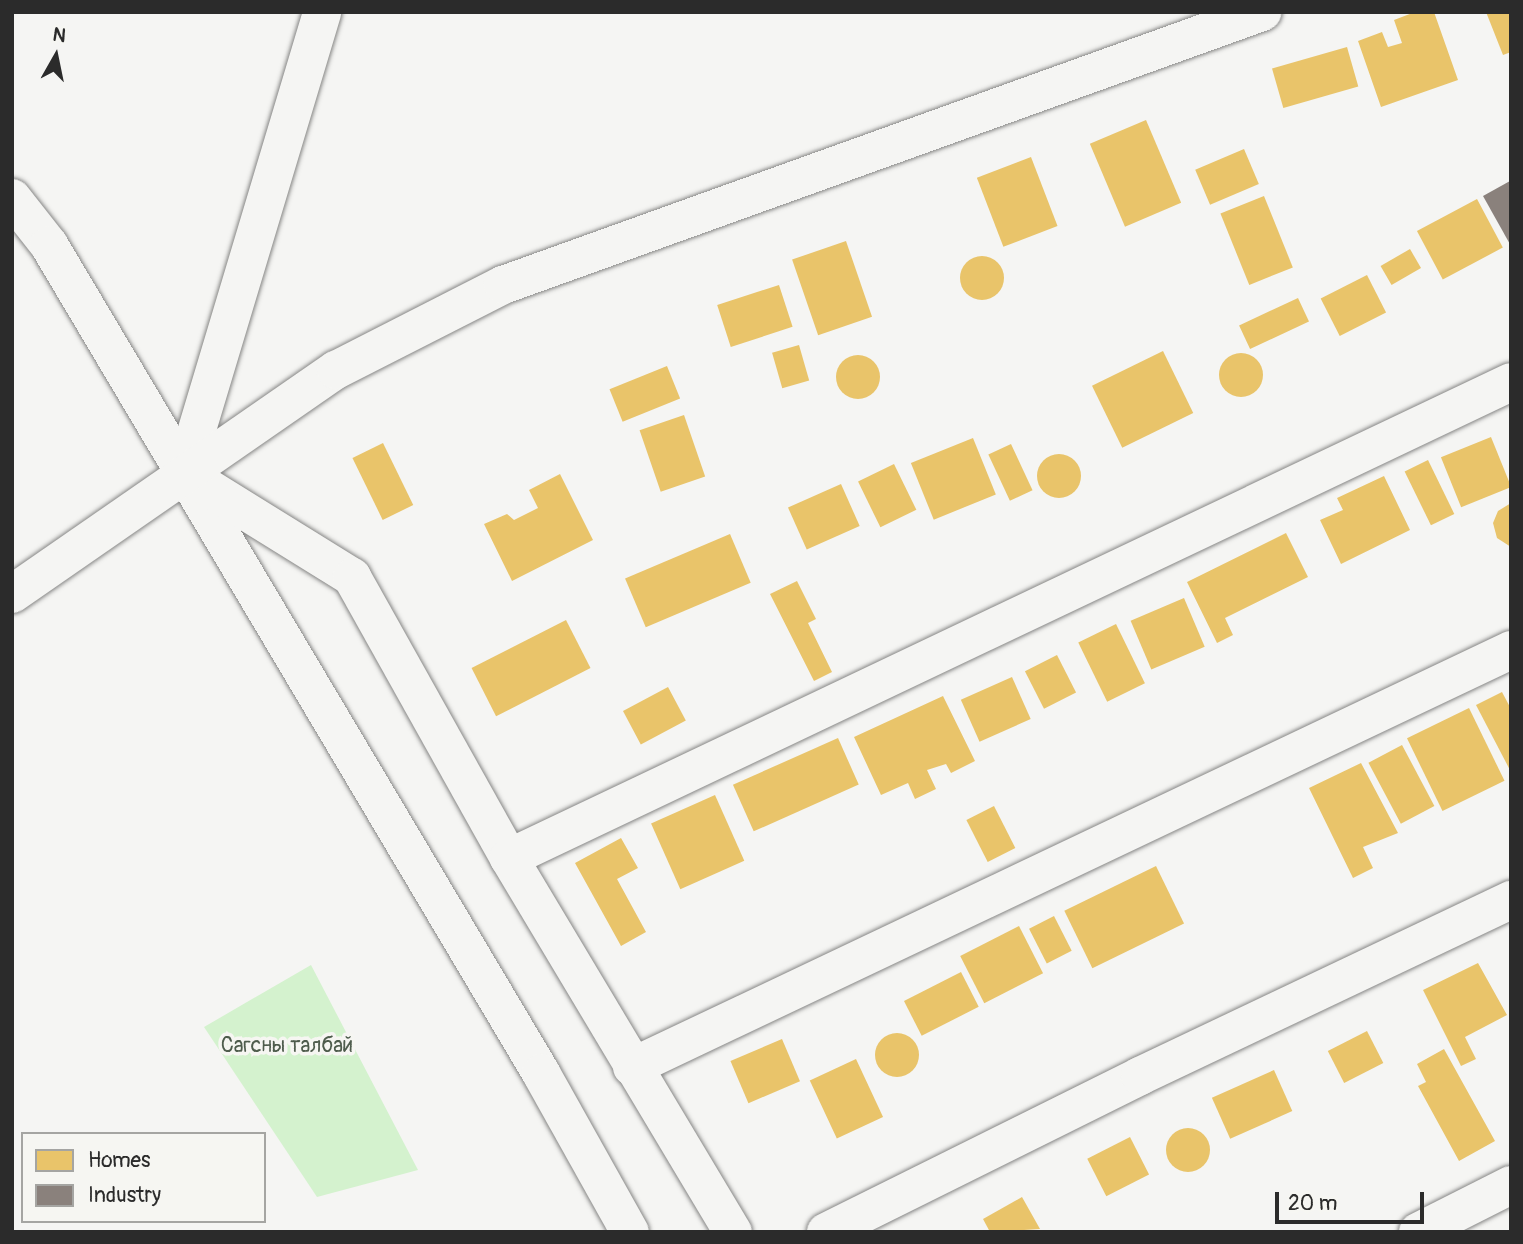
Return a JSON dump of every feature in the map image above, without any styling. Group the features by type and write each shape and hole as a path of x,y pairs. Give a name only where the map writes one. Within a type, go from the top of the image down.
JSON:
{"street":[{"path":"184,474 322,12"},
{"path":"12,594 336,370 503,285 1262,12"},
{"path":"12,198 49,245 541,1073 630,1232"},
{"path":"509,858 1511,383"},
{"path":"184,474 352,577 509,858 733,1232"},
{"path":"632,1067 1511,650"},
{"path":"826,1232 1140,1076 1511,900"},
{"path":"1418,1232 1507,1195"}],"green space":[{"name":"Сагсны талбай","path":"311,965 418,1170 317,1197 204,1027"}],"building: Homes":[{"path":"1415,12 1434,12 1458,80 1381,107 1358,41 1382,32 1388,47 1402,43 1394,20"},
{"path":"1486,12 1511,12 1511,52 1503,55"},
{"path":"1347,47 1358,86 1283,108 1272,68"},
{"path":"1146,120 1181,203 1125,227 1090,144"},
{"path":"1244,149 1259,184 1210,205 1195,170"},
{"path":"1031,157 1058,226 1003,247 977,178"},
{"path":"1264,196 1293,267 1249,285 1220,214"},
{"path":"1477,199 1503,248 1443,279 1417,231"},
{"path":"846,241 872,317 818,335 792,260"},
{"path":"1410,249 1421,268 1392,285 1381,266"},
{"path":"982,256 998,262 1004,278 998,294 982,300 966,294 960,278 966,262"},
{"path":"1367,275 1386,312 1340,336 1321,299"},
{"path":"779,285 793,327 731,347 717,305"},
{"path":"1298,298 1309,322 1250,349 1239,325"},
{"path":"799,345 809,381 782,388 772,353"},
{"path":"1163,351 1193,413 1122,448 1092,386"},
{"path":"1241,353 1250,354 1257,359 1262,366 1262,384 1257,391 1250,396 1241,397 1232,396 1225,391 1220,384 1219,375 1220,366 1225,359 1232,354"},
{"path":"858,355 867,356 874,361 879,368 879,386 874,393 867,398 858,399 849,398 842,393 837,386 836,377 837,368 842,361 849,356"},
{"path":"667,366 680,398 623,422 610,389"},
{"path":"684,415 705,476 661,492 640,430"},
{"path":"1491,437 1511,487 1461,507 1441,457"},
{"path":"973,438 996,495 934,520 911,463"},
{"path":"383,443 413,505 383,520 352,458"},
{"path":"1011,444 1033,490 1010,501 988,455"},
{"path":"1059,454 1075,460 1081,476 1075,492 1059,498 1043,492 1037,476 1043,460"},
{"path":"1428,460 1454,514 1431,525 1405,471"},
{"path":"894,464 916,510 880,527 858,482"},
{"path":"560,474 593,540 512,581 484,524 507,514 514,520 538,508 529,490"},
{"path":"1384,476 1410,530 1341,564 1320,520 1343,510 1337,498"},
{"path":"841,484 860,526 807,550 788,508"},
{"path":"1511,503 1511,547 1497,538 1493,523 1498,511"},
{"path":"1286,533 1308,577 1225,618 1233,635 1217,643 1187,582"},
{"path":"730,534 751,583 646,627 625,579"},
{"path":"797,581 816,619 808,623 832,672 814,681 770,594"},
{"path":"1184,598 1205,647 1151,669 1131,621"},
{"path":"566,620 591,668 496,716 472,668"},
{"path":"1116,624 1145,683 1107,702 1078,642"},
{"path":"1057,655 1076,692 1044,709 1025,671"},
{"path":"1012,677 1031,719 980,742 961,700"},
{"path":"668,687 686,721 641,744 623,711"},
{"path":"1502,692 1511,709 1511,772 1476,705"},
{"path":"943,696 975,761 951,773 946,764 927,770 936,789 915,799 908,783 881,795 854,737"},
{"path":"1469,708 1505,781 1442,811 1407,738"},
{"path":"838,738 859,785 754,831 733,785"},
{"path":"1402,745 1434,806 1401,824 1368,763"},
{"path":"1361,763 1398,833 1363,847 1373,868 1353,878 1309,788"},
{"path":"715,795 744,861 680,889 651,823"},
{"path":"994,806 1015,848 988,862 966,820"},
{"path":"621,838 638,868 617,879 646,932 621,946 575,863"},
{"path":"1156,866 1184,924 1092,968 1064,911"},
{"path":"1054,916 1072,951 1047,963 1029,929"},
{"path":"1019,926 1043,973 984,1003 960,956"},
{"path":"1478,963 1507,1015 1465,1037 1476,1059 1461,1066 1423,990"},
{"path":"961,972 979,1007 922,1036 904,1001"},
{"path":"1367,1031 1383,1063 1344,1083 1328,1051"},
{"path":"897,1033 906,1034 913,1039 918,1046 918,1064 913,1071 906,1076 897,1077 888,1076 881,1071 876,1064 875,1055 876,1046 881,1039 888,1034"},
{"path":"782,1039 800,1081 748,1103 730,1061"},
{"path":"1444,1049 1495,1141 1459,1161 1418,1086 1426,1082 1417,1064"},
{"path":"856,1059 883,1117 837,1139 810,1081"},
{"path":"1274,1070 1292,1111 1230,1139 1212,1098"},
{"path":"1188,1128 1197,1129 1204,1134 1209,1141 1209,1159 1204,1166 1197,1171 1188,1172 1179,1171 1172,1166 1167,1159 1166,1150 1167,1141 1172,1134 1179,1129"},
{"path":"1130,1137 1149,1174 1106,1196 1087,1159"},
{"path":"1022,1197 1040,1229 990,1232 983,1219"}],"building: Industry":[{"path":"1510,181 1511,183 1511,246 1483,196"}]}
